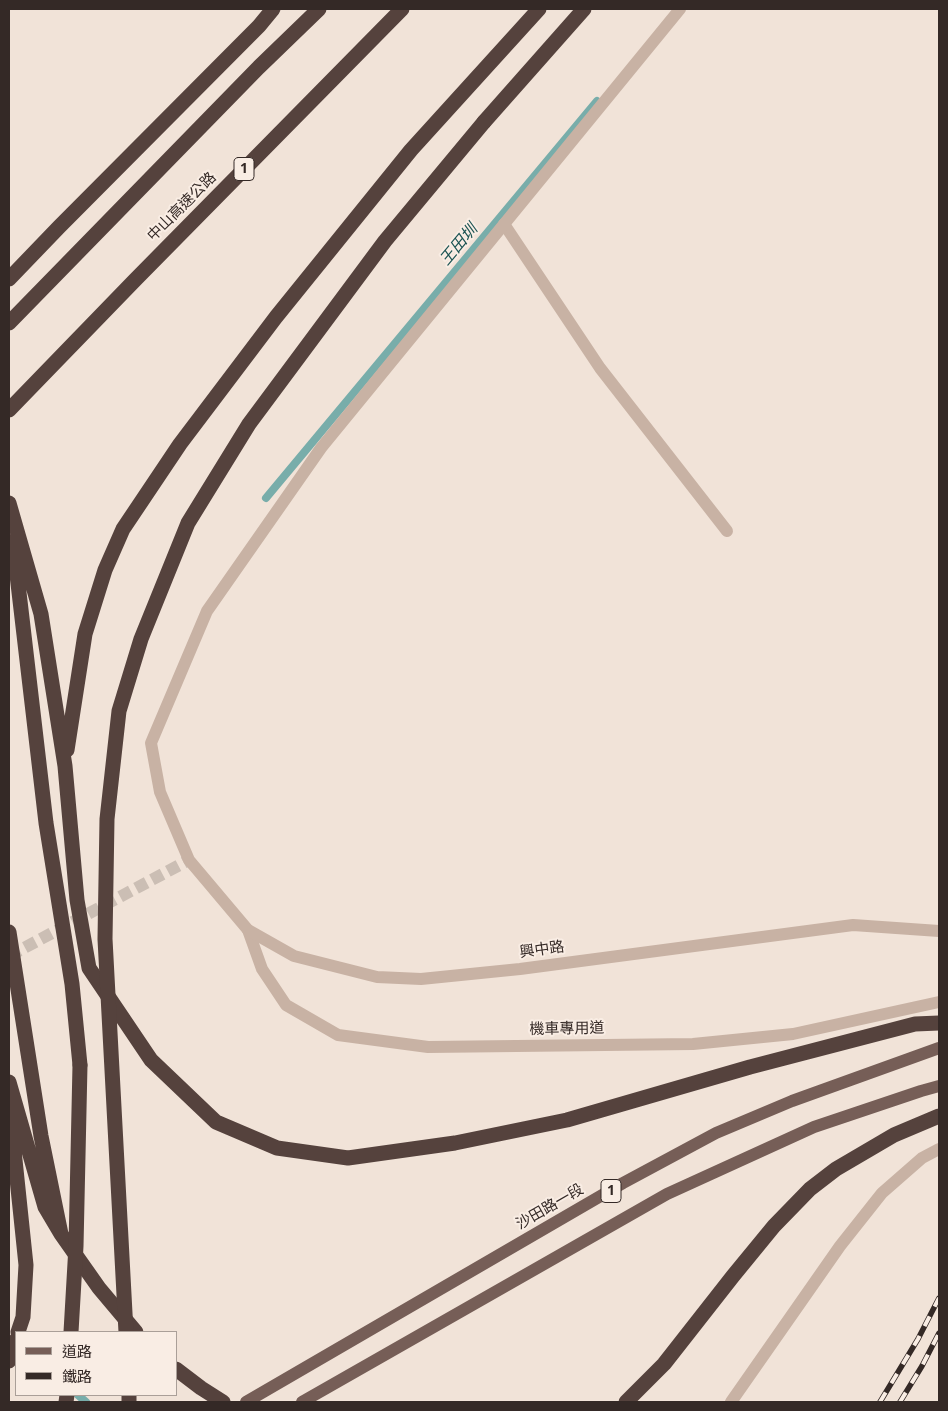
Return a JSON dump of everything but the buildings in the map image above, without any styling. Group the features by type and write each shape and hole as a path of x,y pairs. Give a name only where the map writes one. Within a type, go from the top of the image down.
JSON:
{"highway":[{"path":"9,279 59,226 259,26 273,9"},
{"path":"9,323 259,67 319,9"},
{"name":"中山高速公路","path":"9,410 402,9"},
{"path":"65,766 85,634 105,570 123,529 180,444 276,317 412,150 539,9"},
{"path":"126,1331 105,939 107,819 119,711 141,640 188,523 248,424 385,241 484,122 584,9"},
{"path":"9,503 41,614 65,766 77,900 89,968 151,1060 216,1122 277,1148 348,1158 455,1143 567,1120 750,1067 915,1024 939,1023"},
{"path":"9,508 46,824 72,984 80,1066 76,1246 71,1331"},
{"path":"9,932 42,1136 61,1234"},
{"path":"9,1082 45,1207 61,1234 99,1288 135,1331"},
{"path":"9,1096 26,1266 23,1317 19,1331"},
{"path":"626,1402 664,1364 768,1233 810,1189 836,1169 894,1135 939,1116"},
{"path":"178,1370 223,1402"}],"main road":[{"name":"沙田路一段","path":"246,1402 623,1183 716,1133 792,1101 939,1048"},
{"name":"1","path":"302,1402 668,1194 814,1127 939,1086"}],"street":[{"name":"興中路","path":"680,9 321,448 208,611 151,743 160,792 189,860 248,930 294,956 377,977 421,979 520,969 853,924 939,932"},
{"path":"504,224 600,368 727,531"},
{"name":"機車專用道","path":"248,930 262,969 286,1005 338,1035 428,1047 693,1044 793,1034 939,1002"},
{"path":"730,1402 840,1246 882,1193 922,1158 939,1149"}],"waterway":[{"name":"王田圳","path":"266,498 597,101"},
{"path":"79,1396 86,1402"}],"tunnel":[{"path":"9,956 189,860"}],"railway":[{"path":"880,1402 918,1339 939,1298"},
{"path":"900,1402 939,1333"}]}
